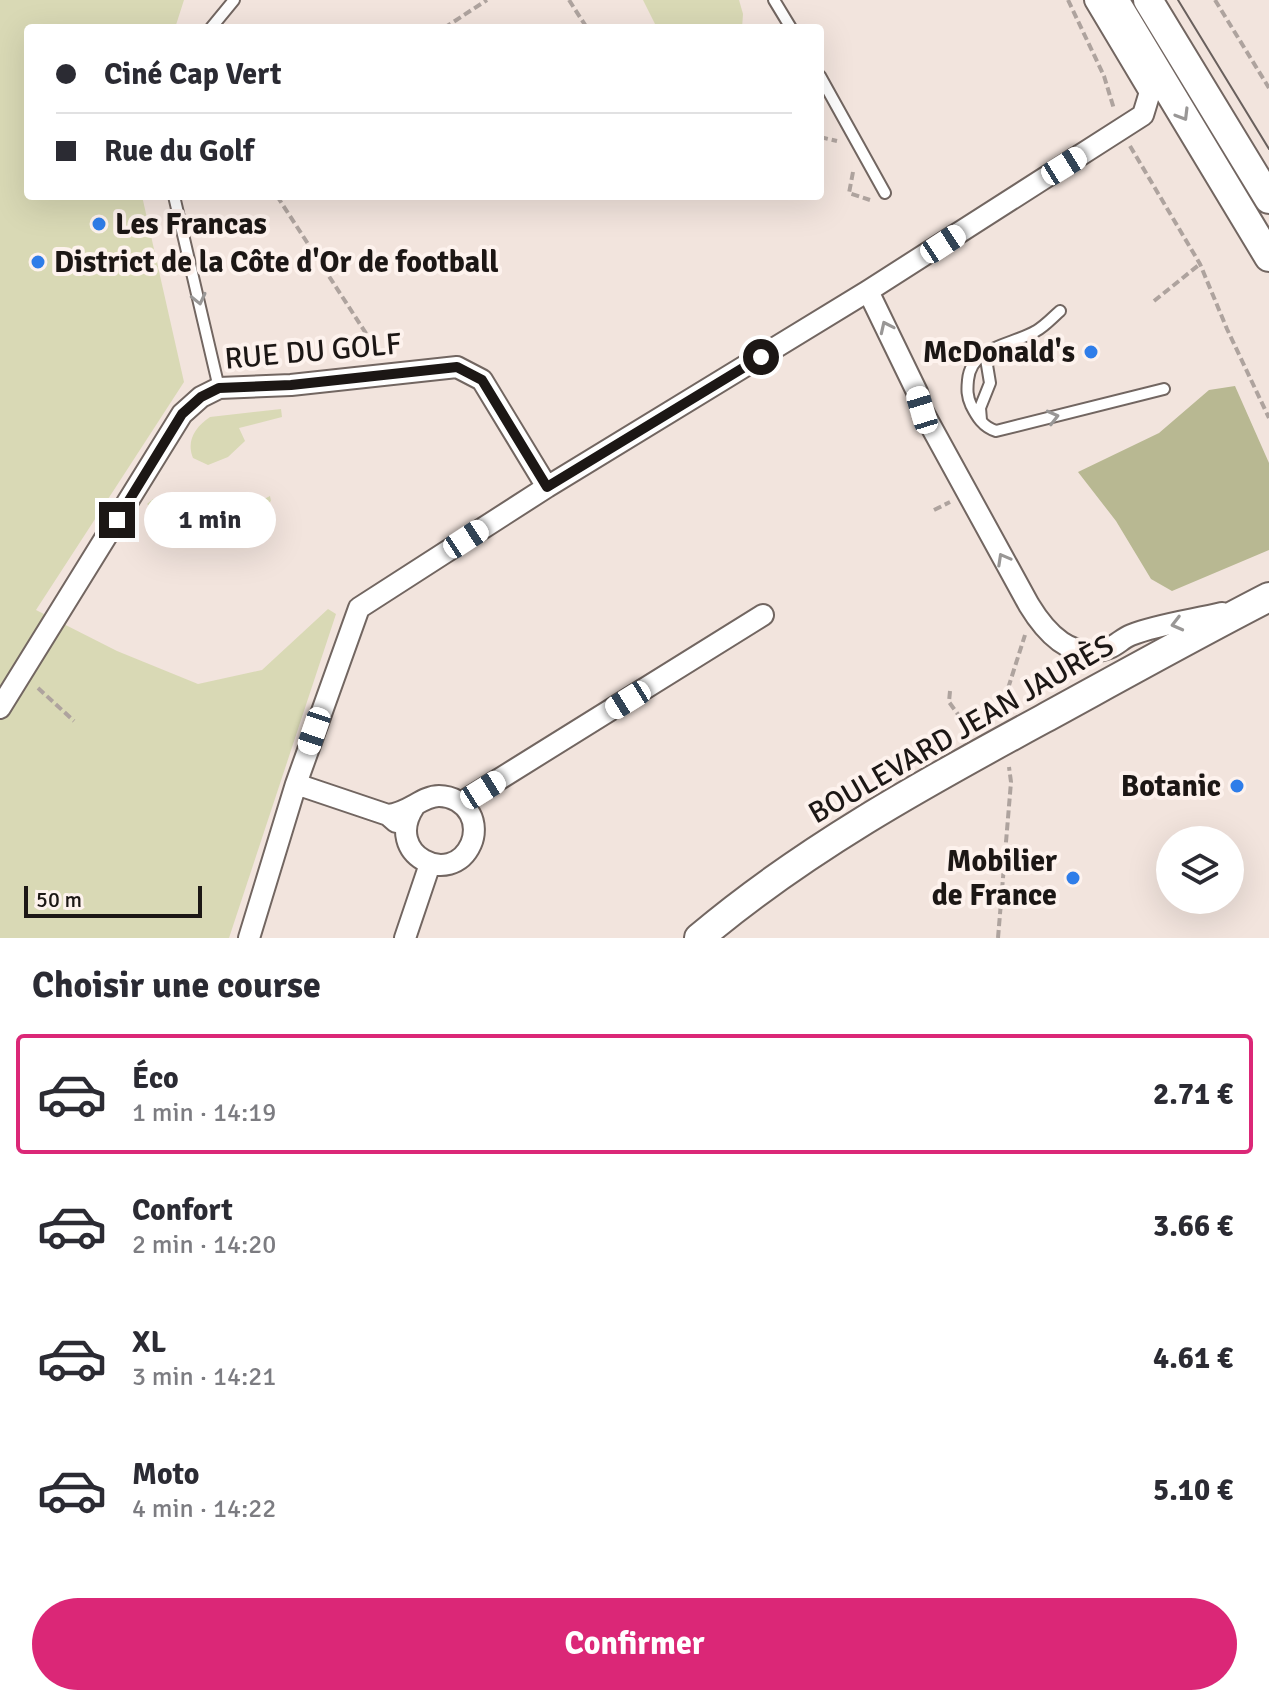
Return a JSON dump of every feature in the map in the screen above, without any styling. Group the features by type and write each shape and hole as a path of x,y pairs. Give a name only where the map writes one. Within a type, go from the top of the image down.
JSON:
{"street":[{"path":"249,938 296,784 359,608 547,487 868,291 1143,115 1150,92 1095,0"},
{"path":"1114,0 1269,257"},
{"path":"1148,0 1269,199"},
{"path":"868,291 917,392 922,410 1029,605 1051,636 1081,650 1108,648 1131,635 1264,598"},
{"name":"RUE DU GOLF","path":"0,708 182,414 201,397 219,388 291,385 457,367 482,380 547,487"},
{"name":"BOULEVARD JEAN JAURÈS","path":"699,938 743,900 838,835 998,743 1264,598"},
{"path":"461,803 763,615"},
{"path":"296,784 388,815 401,814 431,796 442,795 461,803 469,812 474,823 471,846 453,862 430,864 414,854 406,837 388,815"},
{"path":"406,837 408,816 414,807"},
{"path":"405,938 430,864"}],"lane":[{"path":"214,24 234,0"},
{"path":"774,0 789,24"},
{"path":"824,83 885,193"},
{"path":"175,200 219,388"},
{"path":"1060,311 1036,331 985,353 975,362 969,374 967,397 987,428 996,431 1164,389"},
{"path":"981,421 980,408 990,383 985,353"}],"path":[{"path":"450,24 487,0"},
{"path":"569,0 584,24"},
{"path":"1068,0 1104,76 1121,131 1200,264 1269,418"},
{"path":"1215,0 1269,88"},
{"path":"824,138 841,142"},
{"path":"853,169 849,193 872,201"},
{"path":"280,200 393,374"},
{"path":"1154,301 1200,264"},
{"path":"934,510 954,500"},
{"path":"950,691 949,702 965,724 1004,701 1025,634"},
{"path":"18,679 37,688 74,721"},
{"path":"984,713 1010,767 1011,782 998,938"}],"green space":[{"path":"0,0 184,0 176,24 24,24 24,200 143,200 184,382 36,610 117,651 198,684 262,670 328,609 336,614 229,938 0,938"},
{"path":"643,0 739,0 743,14 742,24 655,24"},
{"path":"1235,386 1269,463 1269,550 1172,591 1151,579 1116,521 1078,472 1159,433 1209,390"},
{"path":"281,409 282,417 239,428 245,441 228,457 208,465 193,458 193,435 210,417"},
{"path":"270,496 271,501 233,525 189,535 147,504 153,499 195,522 225,519"}],"tram line":[{"path":"1178,0 1269,149"}],"place":[{"name":"Les Francas","path":"99,224"},
{"name":"District de la Côte d'Or de football","path":"38,262"},
{"name":"McDonald's","path":"1091,352"},
{"name":"Botanic","path":"1237,786"},
{"name":"Mobilier de France","path":"1073,878"}],"route":[{"path":"117,520 182,414 201,397 219,388 291,385 457,367 482,380 547,487 761,357"}]}
